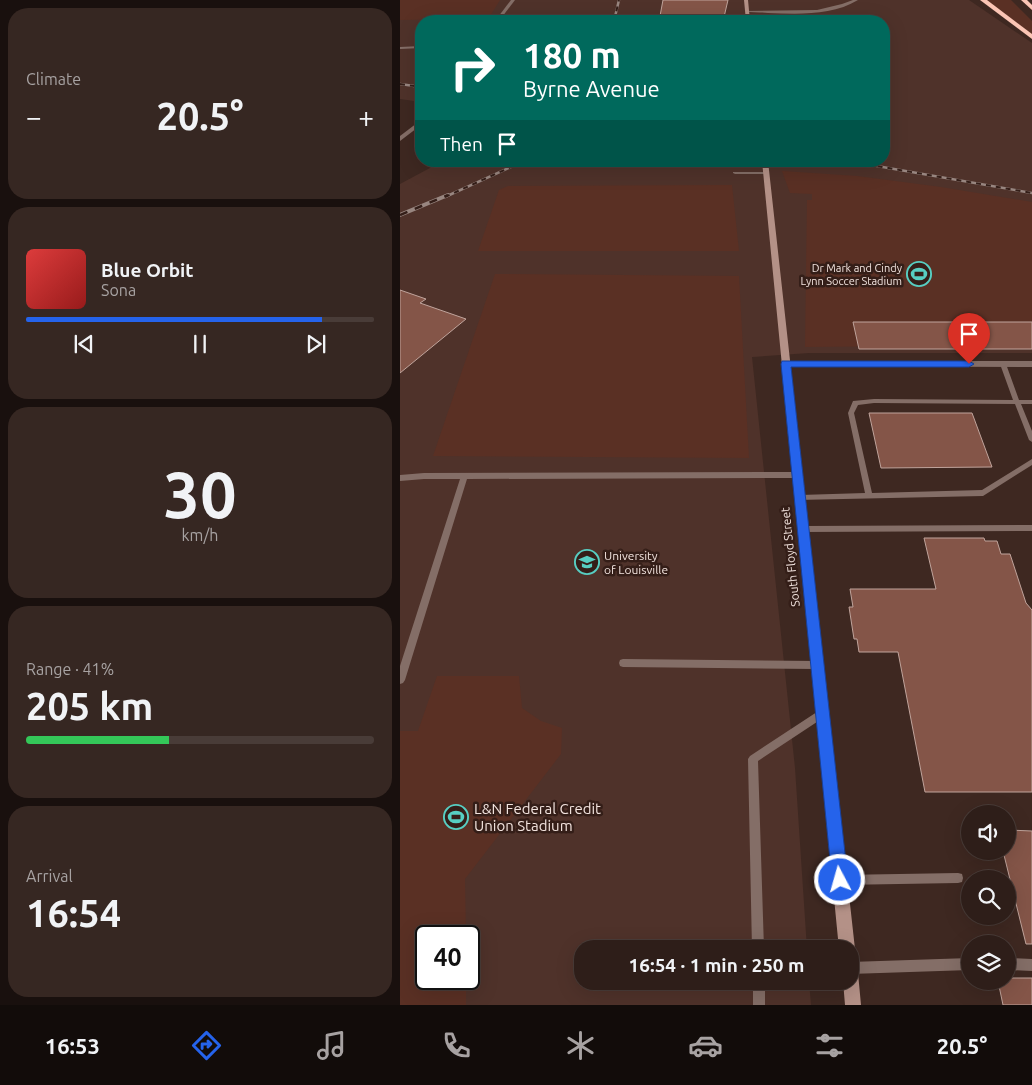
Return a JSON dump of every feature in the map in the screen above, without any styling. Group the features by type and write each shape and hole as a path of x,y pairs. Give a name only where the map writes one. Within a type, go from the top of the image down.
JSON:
{"highway":[{"path":"983,0 1032,38"},
{"path":"1024,0 1032,8"}],"street":[{"path":"502,15 513,0"},
{"path":"746,0 747,15"},
{"path":"747,11 820,10 844,5 856,0"},
{"path":"400,139 415,127"},
{"name":"South Floyd Street","path":"766,167 847,940"},
{"path":"786,364 1032,364"},
{"path":"852,990 853,1005"}],"lane":[{"path":"400,48 415,47"},
{"path":"735,173 766,173"},
{"path":"1003,364 1032,440"},
{"path":"869,496 851,413 855,403 874,401 1032,402"},
{"path":"800,498 983,493 1032,462"},
{"path":"400,478 424,476 797,475"},
{"path":"400,680 464,476"},
{"path":"803,529 1032,528"},
{"path":"623,663 817,664"},
{"path":"758,940 753,759 822,713"},
{"path":"840,880 958,878"},
{"path":"859,968 961,964"},
{"path":"1016,965 1032,966"},
{"path":"759,990 759,1005"}],"shaded area":[{"name":"University of Louisville","path":"400,0 969,0 1032,43 1032,353 809,353 752,357 795,768 806,940 574,940 574,990 810,990 811,1005 400,1005 400,184 432,167 890,167 890,15 415,15 415,101 400,99"},
{"path":"400,0 500,0 491,15 415,15 415,20 400,20"},
{"path":"986,0 1011,0 1032,21 1032,35"},
{"name":"Dr Mark and Cindy Lynn Soccer Stadium","path":"782,171 857,176 1032,202 1032,345 805,347 807,200 812,200 812,194 790,193"},
{"path":"732,185 739,251 478,251 499,190 508,186"},
{"path":"495,274 739,276 749,458 433,456"},
{"name":"L&N Federal Credit Union Stadium","path":"437,676 519,676 522,708 541,721 562,728 561,754 465,879 466,925 415,925 415,990 466,990 466,1005 400,1005 400,731 418,731"}],"building":[{"path":"663,0 728,0 724,15 660,15"},
{"path":"400,290 426,299 420,303 466,319 400,373"},
{"path":"853,322 1032,322 1032,349 859,349"},
{"path":"869,413 972,413 992,467 881,468"},
{"path":"924,538 984,538 985,541 997,541 1001,554 1010,554 1026,603 1032,610 1032,792 925,792 898,652 859,652 857,639 854,639 849,607 853,607 850,589 936,589"},
{"path":"1016,830 1032,831 1032,944 1026,944 1016,904 1016,870 1008,870 1005,860 1016,860"},
{"path":"1016,978 1032,978 1032,1005 1003,1005 1000,990 1016,990"}],"railway":[{"path":"615,15 619,0"},
{"path":"400,84 415,86"},
{"path":"445,197 511,167"},
{"path":"882,167 1032,193"},
{"path":"400,215 448,195"}],"place":[{"name":"Dr Mark and Cindy Lynn Soccer Stadium","path":"919,274"},
{"name":"University of Louisville","path":"587,562"},
{"name":"L&N Federal Credit Union Stadium","path":"456,817"}],"route":[{"path":"840,880 786,364 969,364"}]}
